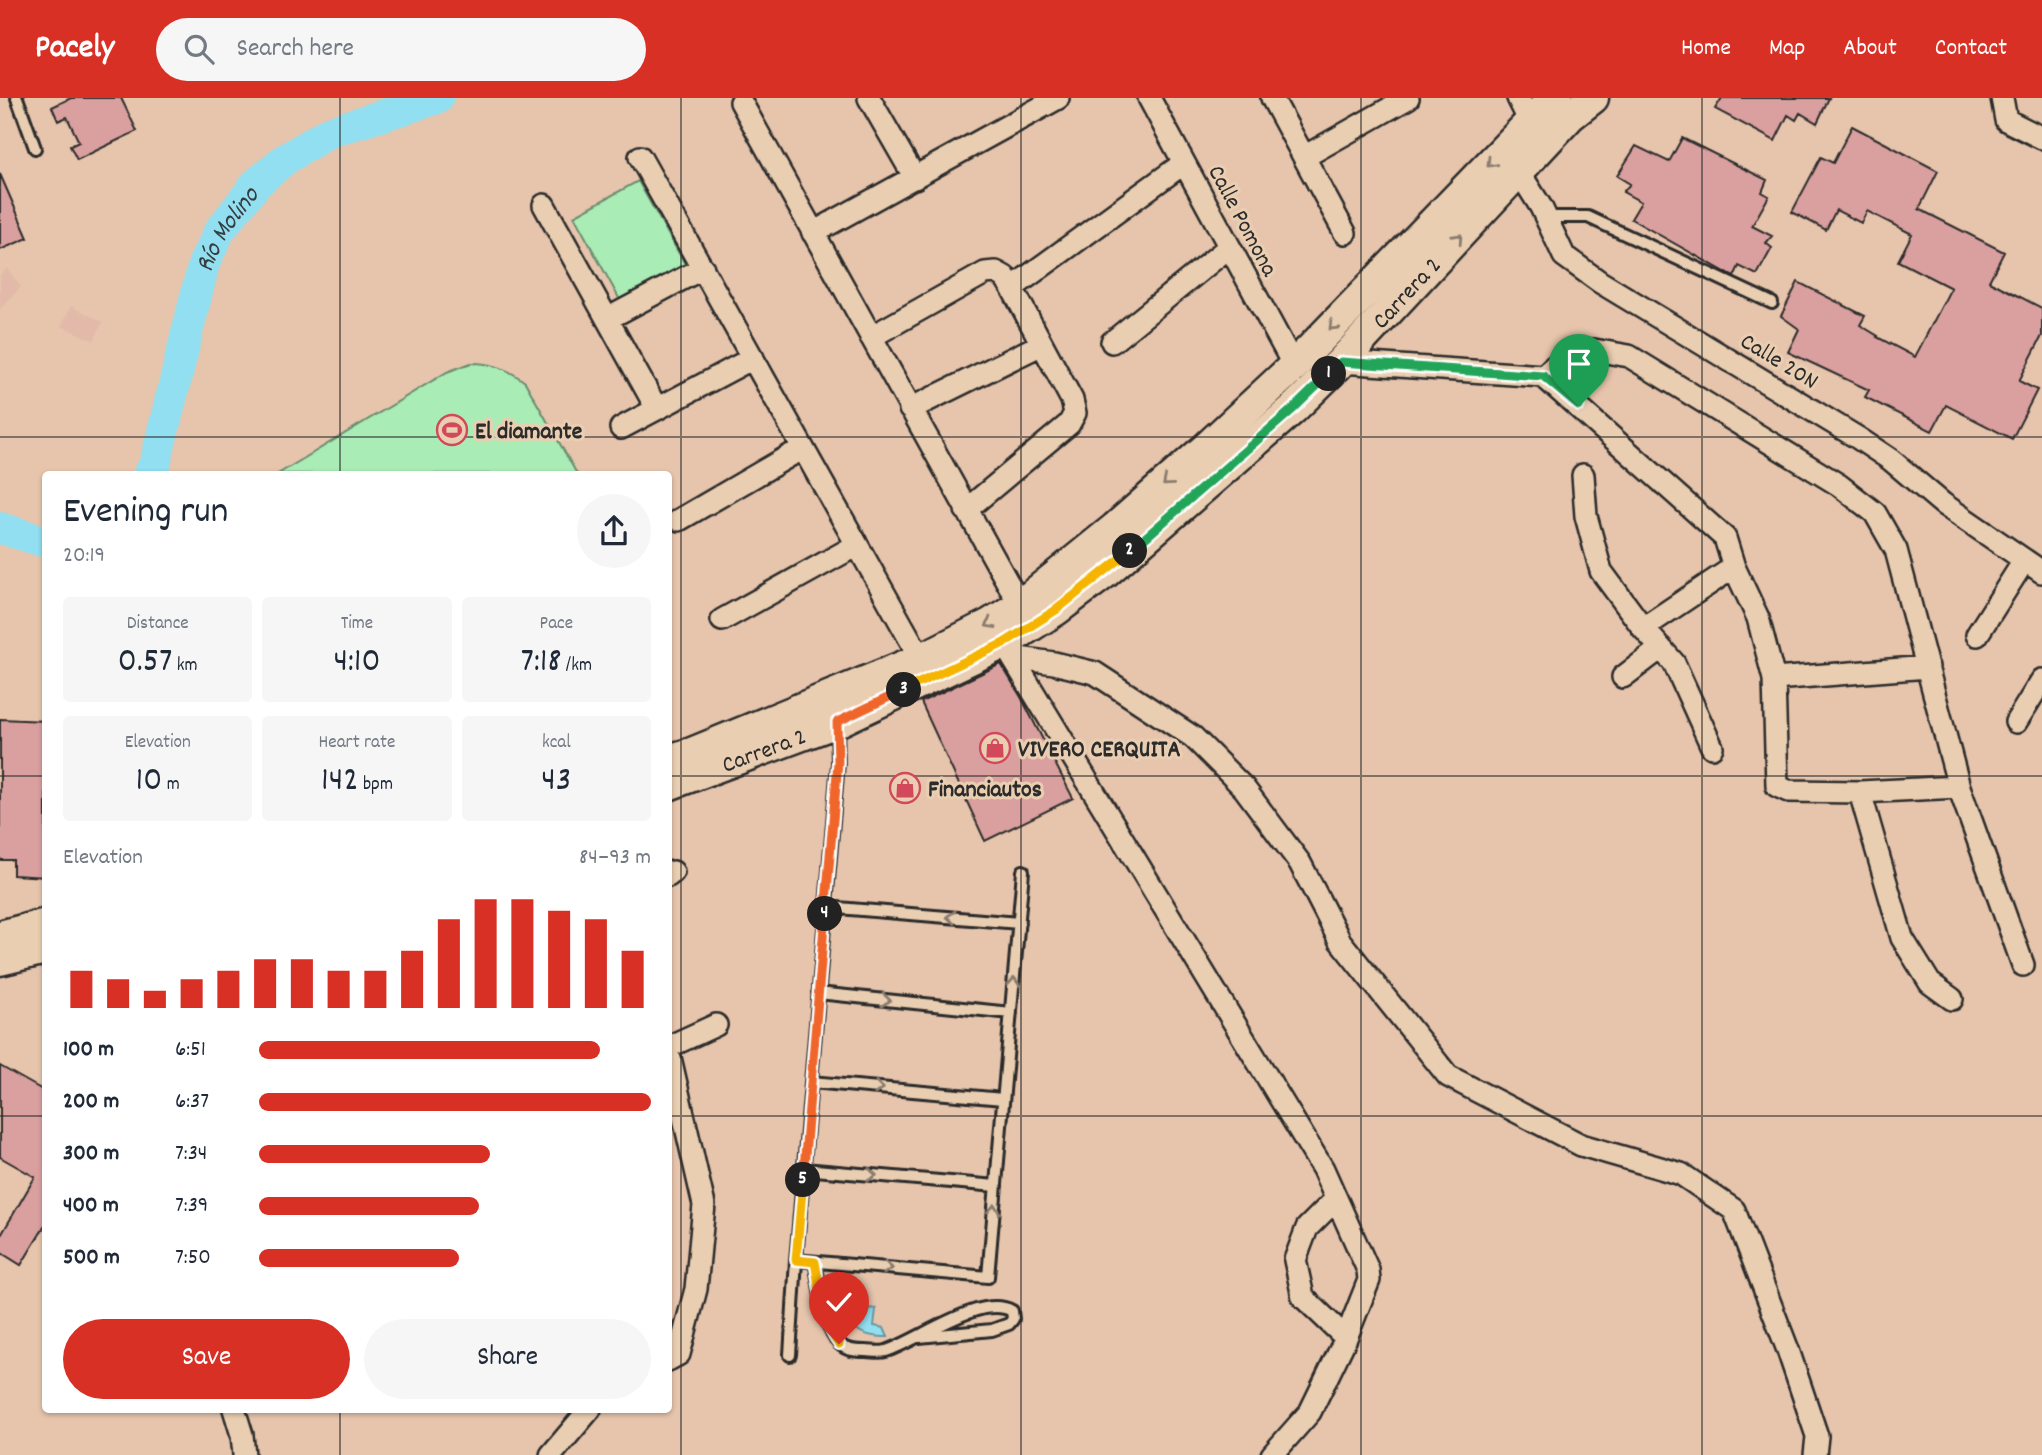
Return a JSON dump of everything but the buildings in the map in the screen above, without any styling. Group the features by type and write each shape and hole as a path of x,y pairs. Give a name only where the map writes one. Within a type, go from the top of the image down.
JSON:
{"main road":[{"name":"Carrera 2","path":"672,759 921,659 990,624 1020,604 1125,519 1293,366 1524,110 1558,98"},
{"name":"Carrera 2","path":"672,784 837,722 1008,650 1105,573 1293,409 1341,362 1570,116 1593,98"},
{"path":"0,936 42,925"},
{"path":"0,960 42,949"}],"street":[{"path":"869,98 915,178"},
{"path":"813,233 1058,98"},
{"name":"Calle Pomona","path":"1149,98 1293,366"},
{"path":"1272,98 1345,233"},
{"path":"1304,157 1408,98"},
{"path":"2002,98 2006,120 2042,138"},
{"path":"741,102 1020,604"},
{"path":"640,157 921,659"},
{"path":"1012,288 1184,163"},
{"name":"Calle 20N","path":"1520,172 1546,216 1564,256 1600,282 1858,438 1891,460 1943,504 2042,572"},
{"path":"544,205 657,409"},
{"path":"1112,342 1229,247"},
{"path":"607,319 702,268"},
{"path":"871,337 985,274 996,272 1005,277 1012,288 1040,345 1072,400 1075,414 1069,424 966,510"},
{"path":"910,409 1040,345"},
{"path":"1543,376 1565,357 1594,350 1629,356 1839,485 1875,513 1896,550 1959,787 2023,965"},
{"path":"621,428 753,358"},
{"path":"1341,362 1543,376 1725,538 1734,567 1758,618 1774,679 1777,786 1788,791 1860,792 1959,787"},
{"path":"679,520 803,448"},
{"path":"1583,475 1586,516 1601,571 1643,628 1674,663 1712,747"},
{"path":"722,620 857,545"},
{"path":"1977,635 2024,561"},
{"path":"1643,628 1734,567"},
{"path":"1623,677 1661,648"},
{"path":"1008,650 1324,1169 1365,1264 1369,1280 1346,1338 1310,1412 1272,1455"},
{"path":"1008,650 1095,673 1193,737 1244,788 1300,863 1340,941 1448,1076 1581,1145 1681,1174 1734,1210 1788,1350 1817,1436 1815,1455"},
{"path":"1774,679 1928,667"},
{"path":"2016,722 2042,680"},
{"path":"1860,792 1902,938 1930,983 1951,999"},
{"path":"672,1046 716,1025"},
{"path":"672,1065 704,1205 696,1289 679,1354 672,1358"},
{"path":"1336,1199 1307,1228 1295,1260 1303,1297 1346,1338"},
{"path":"235,1413 242,1435 244,1455"},
{"path":"551,1455 587,1413"}],"lane":[{"path":"17,98 35,148"},
{"path":"1546,216 1588,216 1772,303"},
{"path":"790,1354 838,762 837,722"},
{"path":"796,1260 988,1277 1023,871"},
{"path":"826,907 1019,923"},
{"path":"818,993 1011,1013"},
{"path":"811,1082 1003,1099"},
{"path":"804,1169 996,1186"},
{"path":"815,1262 824,1307 834,1338 844,1348 854,1351 884,1352 974,1311 1002,1307 1012,1311 1013,1319 1001,1328 919,1337"}],"shaded area":[{"path":"7,268 21,287 0,309 0,275"},
{"path":"71,306 103,322 94,341 61,326"}],"green space":[{"path":"638,181 686,266 621,302 574,216"},
{"name":"El diamante","path":"471,363 487,364 525,382 575,471 283,471 447,372"}],"water":[{"path":"838,1305 876,1309 874,1326 884,1328 888,1337 870,1336 857,1330"}],"waterway":[{"name":"Río Molino","path":"151,471 155,464 204,263 220,230 256,184 284,160 329,132 438,98"},
{"name":"Río Molino","path":"0,528 42,541"}],"place":[{"name":"El diamante","path":"452,430"},
{"name":"VIVERO CERQUITA","path":"995,748"},
{"name":"Financiautos","path":"905,788"}],"route":[{"path":"839,1344 834,1338 824,1307 815,1262 796,1260 838,762 837,722 1004,643 1056,610 1105,573 1293,409 1341,362 1543,376 1579,406"}]}
